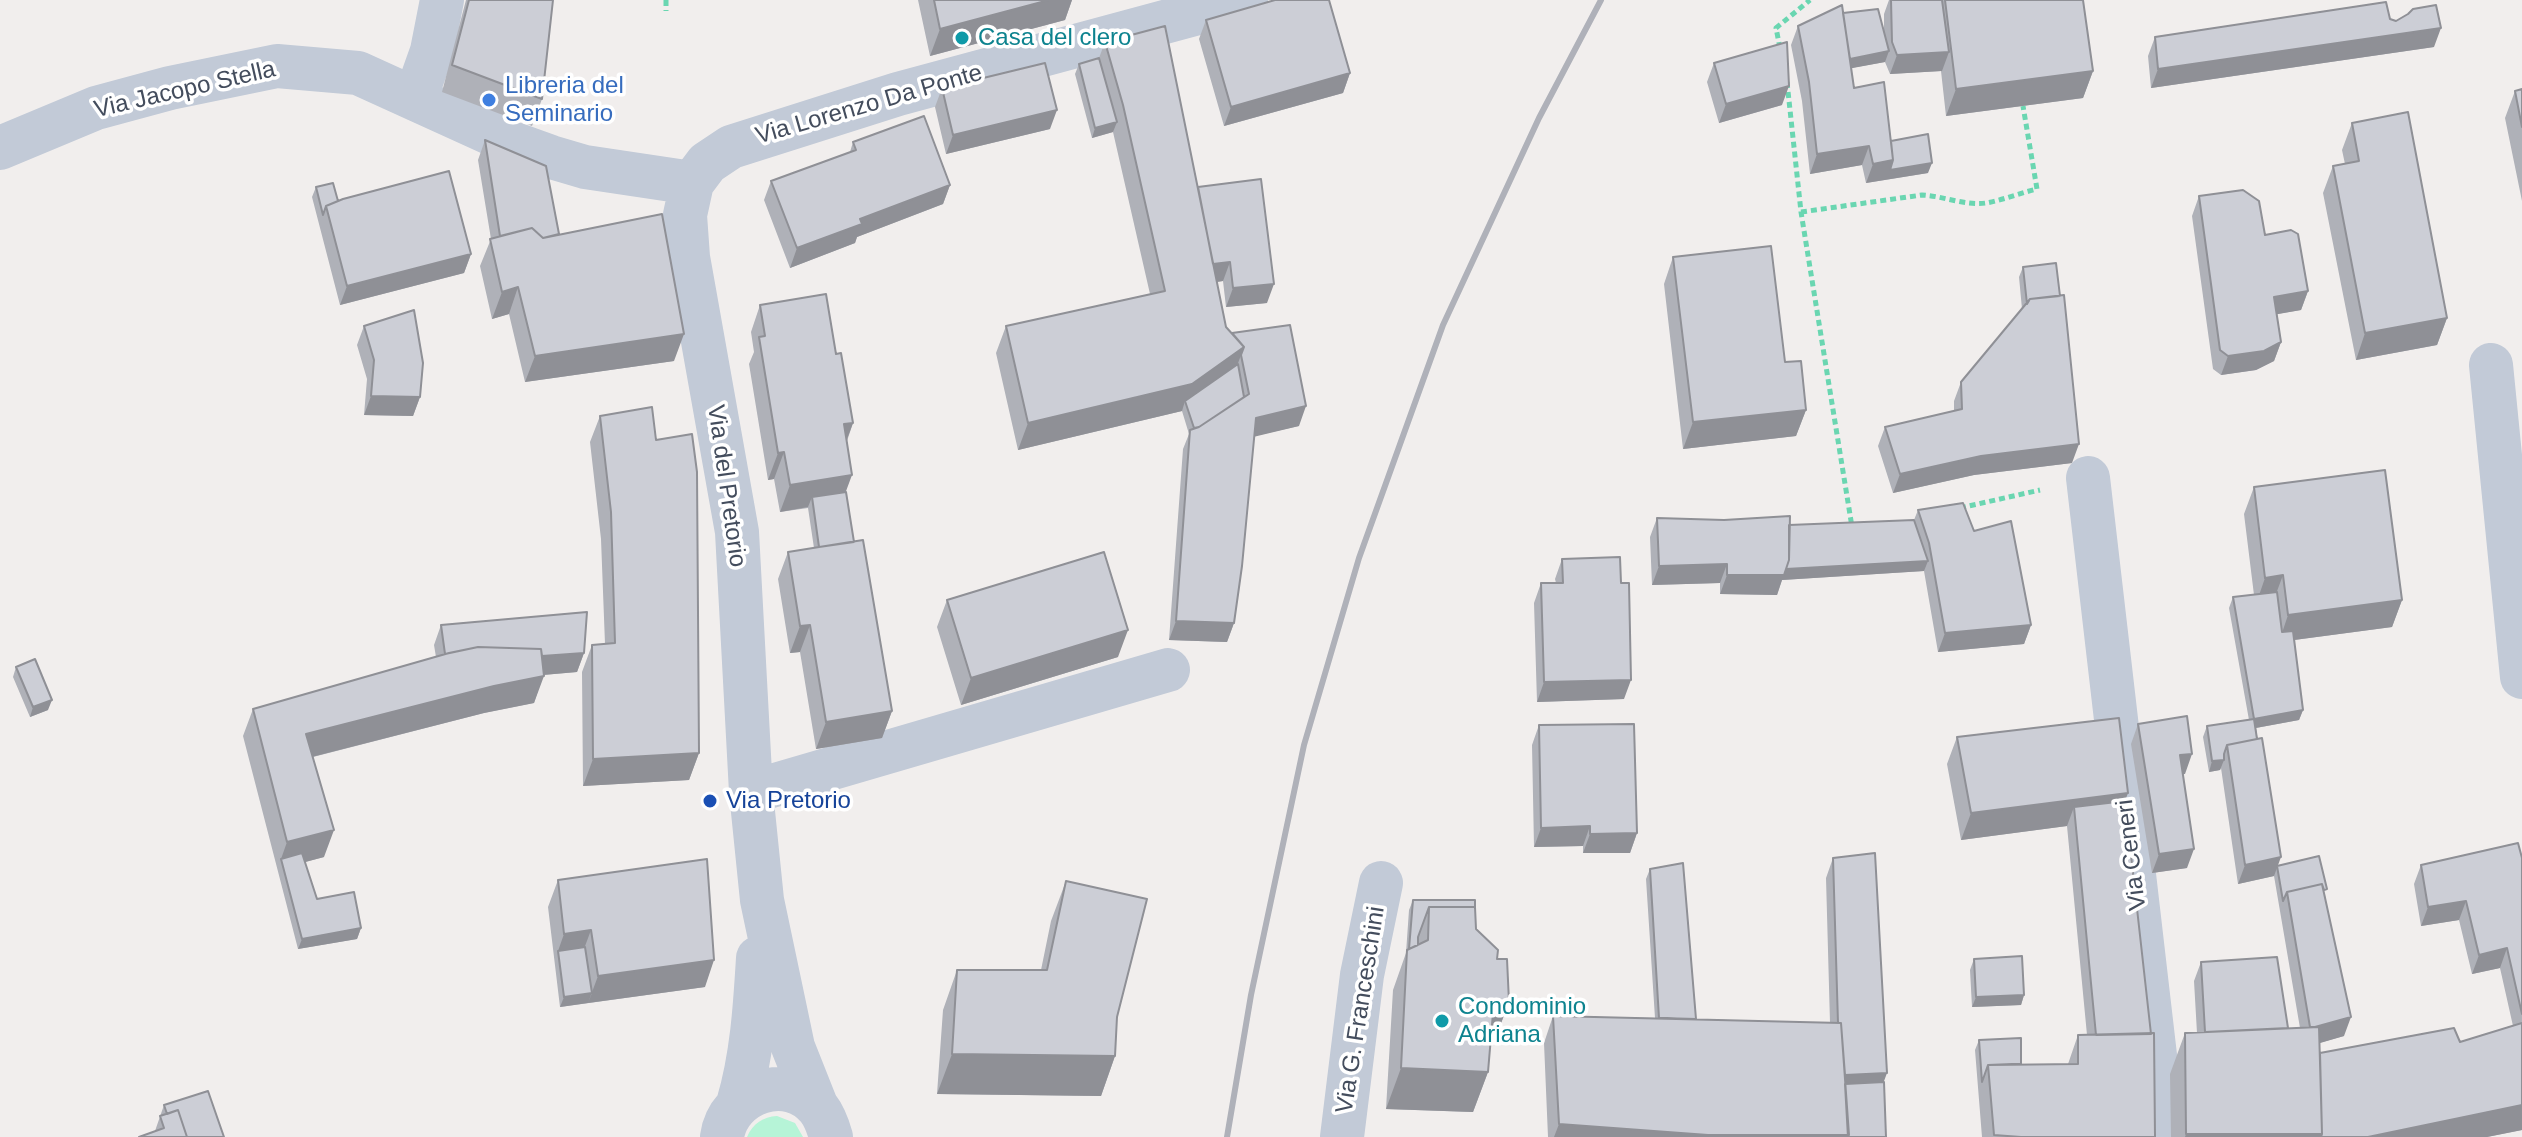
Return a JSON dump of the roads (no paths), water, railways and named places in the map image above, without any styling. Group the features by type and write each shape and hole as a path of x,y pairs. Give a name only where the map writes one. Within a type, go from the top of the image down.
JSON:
{"street":[{"path":"415,99 432,51 442,0"},
{"name":"Via Lorenzo Da Ponte","path":"692,183 707,163 745,141 898,94 1246,0"},
{"name":"Via Jacopo Stella","path":"0,148 96,108 170,88 277,66 358,73 512,143 551,157 585,167 692,183"},
{"name":"Via del Pretorio","path":"692,183 685,215 688,257 737,532 751,792 762,900 787,1024 804,1078 824,1121"},
{"path":"2491,365 2522,677"},
{"name":"Via Ceneri","path":"2088,478 2156,1064 2157,1137"},
{"path":"751,792 1168,670"},
{"name":"Via G. Franceschini","path":"1342,1137 1362,975 1381,883"},
{"name":"Via del Pretorio","path":"725,1124 750,1058 762,900"},
{"path":"725,1124 753,1094 769,1089 786,1089 802,1095 824,1121"}],"railway":[{"path":"1227,1137 1251,995 1304,745 1359,558 1443,325 1539,118 1601,0"}],"place":[{"name":"Casa del clero","path":"962,38"},
{"name":"Libreria del Seminario","path":"489,100"},
{"name":"Via Pretorio","path":"710,801"},
{"name":"Condominio Adriana","path":"1442,1021"}]}
